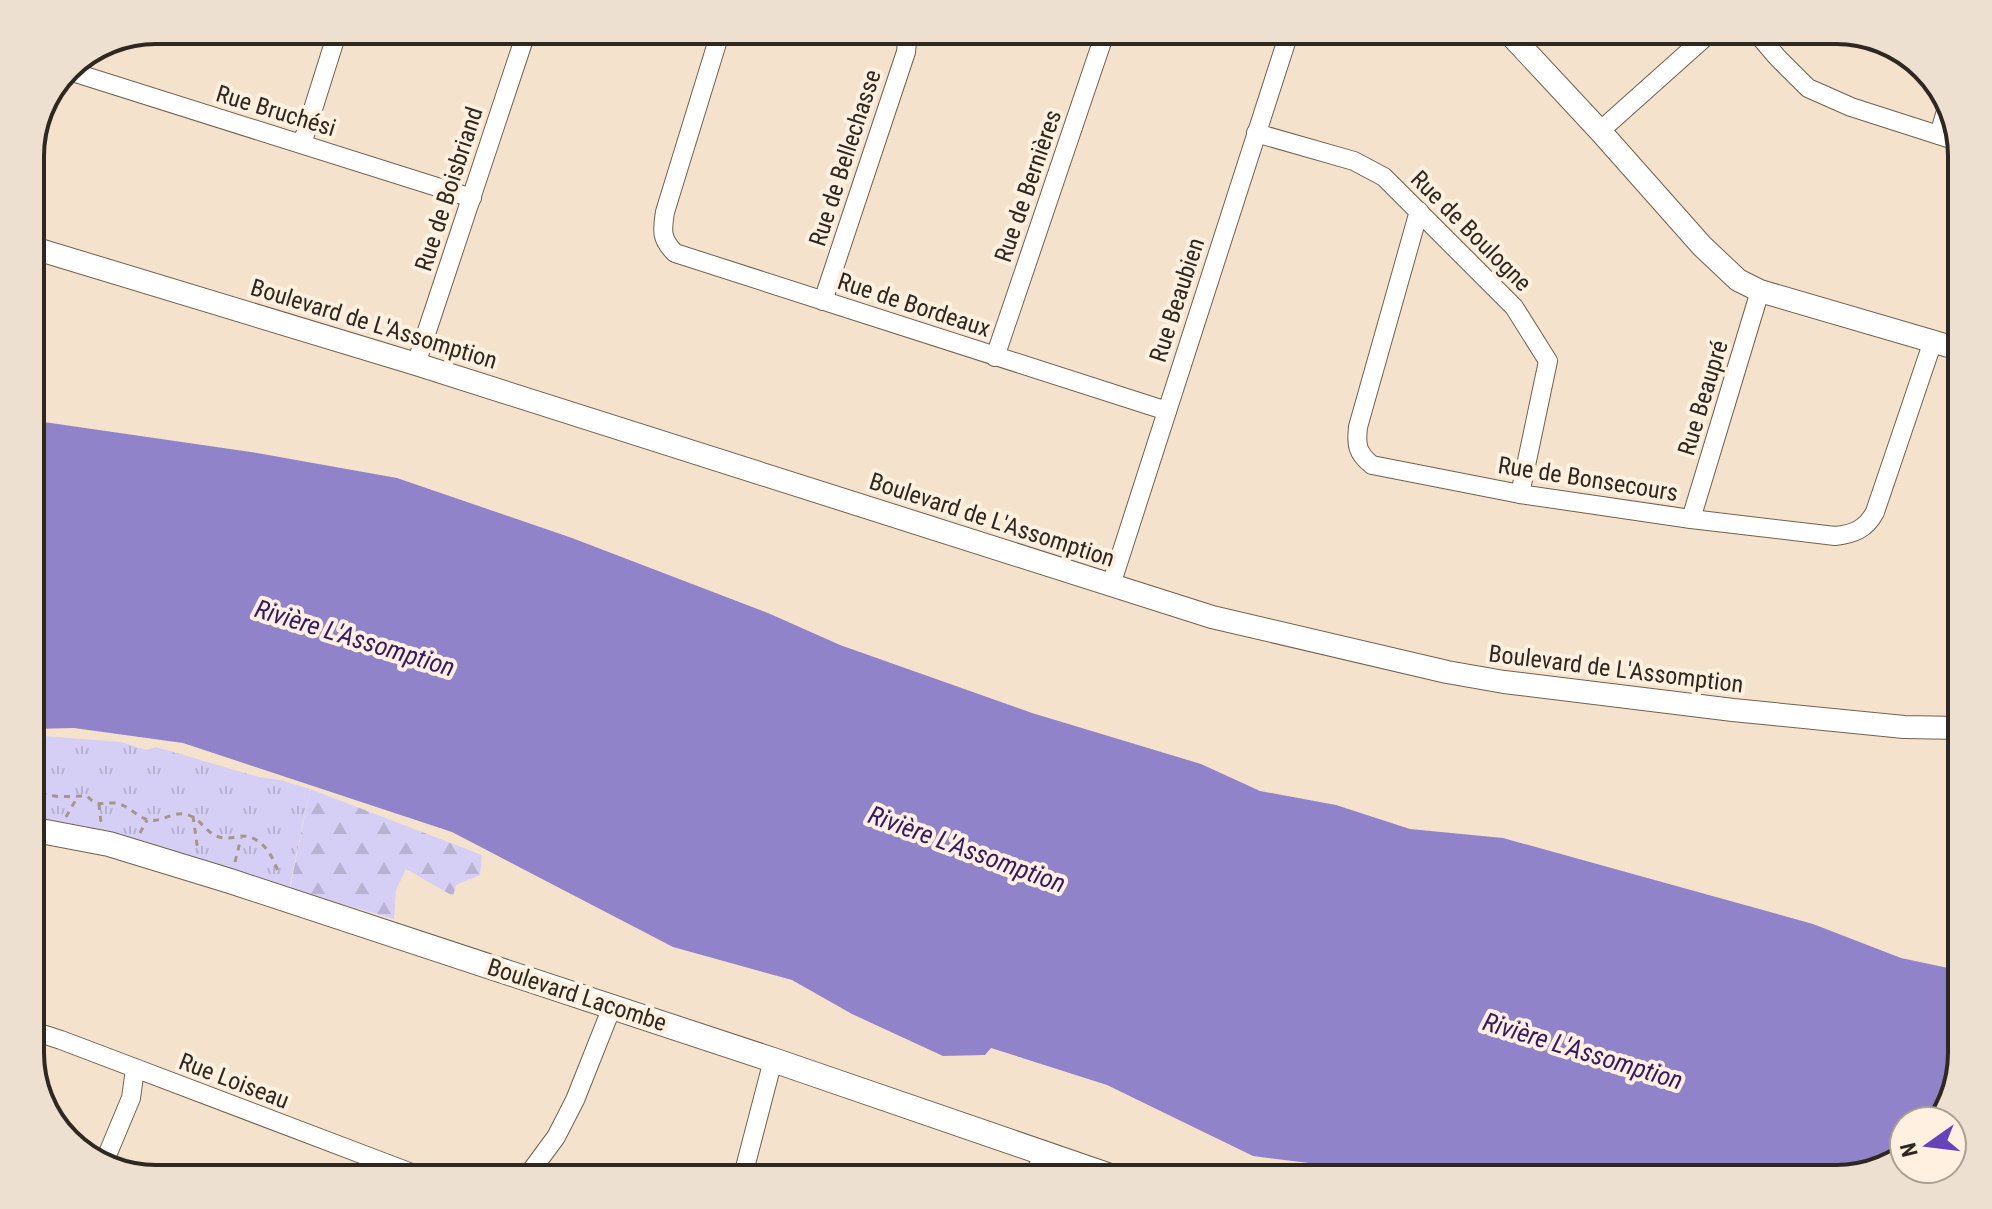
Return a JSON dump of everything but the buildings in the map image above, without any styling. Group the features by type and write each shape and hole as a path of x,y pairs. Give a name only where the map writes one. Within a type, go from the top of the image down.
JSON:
{"main road":[{"name":"Boulevard Lacombe","path":"44,832 109,844 230,881 773,1060 1077,1165"}],"street":[{"path":"302,144 334,44"},
{"name":"Rue de Boisbriand","path":"416,364 522,44"},
{"name":"Rue de Bordeaux","path":"717,44 665,212 662,228 666,243 675,253 1167,411"},
{"name":"Rue de Bellechasse","path":"823,301 907,44"},
{"name":"Rue de Bernières","path":"995,357 1101,44"},
{"name":"Rue Beaubien","path":"1111,585 1285,44"},
{"path":"1519,44 1702,246 1738,280 1760,291 1948,346"},
{"path":"1600,131 1697,44"},
{"path":"1766,44 1808,88 1851,107 1946,137"},
{"name":"Rue Bruchési","path":"81,73 472,198"},
{"path":"1939,135 1943,123"},
{"name":"Rue de Boulogne","path":"1256,133 1354,161 1384,177 1514,307 1548,361 1520,494"},
{"name":"Rue de Bonsecours","path":"1419,211 1358,427 1356,441 1362,457 1372,465 1520,494 1691,519 1835,536 1850,534 1863,528 1875,512 1933,341"},
{"name":"Boulevard de L'Assomption","path":"44,251 416,364 1212,617 1447,672 1504,682 1733,710 1904,727 1948,728"},
{"name":"Rue Beaupré","path":"1691,519 1760,291"},
{"path":"535,1165 556,1137 575,1100 612,1007"},
{"name":"Rue Loiseau","path":"44,1035 390,1165"},
{"path":"746,1165 773,1060"},
{"path":"108,1154 131,1098 135,1069"},
{"path":"1039,1165 1044,1154"}],"path":[{"path":"44,794 87,796 99,804 115,803 147,820 180,813 193,816 221,838 246,836 271,853 284,899"},
{"path":"64,819 78,796"},
{"path":"193,816 201,872"},
{"path":"230,881 241,837"}],"green space":[{"path":"44,736 121,742 146,750 156,747 310,789 287,900 44,833"},
{"path":"310,789 482,855 480,875 456,885 453,896 406,869 396,890 394,919 290,889"}],"water":[{"name":"Rivière L'Assomption","path":"44,422 257,453 397,478 572,538 768,613 840,645 1032,713 1201,764 1260,791 1336,805 1410,829 1503,838 1813,924 1901,958 1948,968 1947,1068 1935,1105 1888,1105 1888,1152 1851,1164 1317,1165 1253,1156 1107,1085 991,1048 985,1055 943,1056 852,1014 792,980 673,947 452,832 183,743 74,728 44,729"}]}
